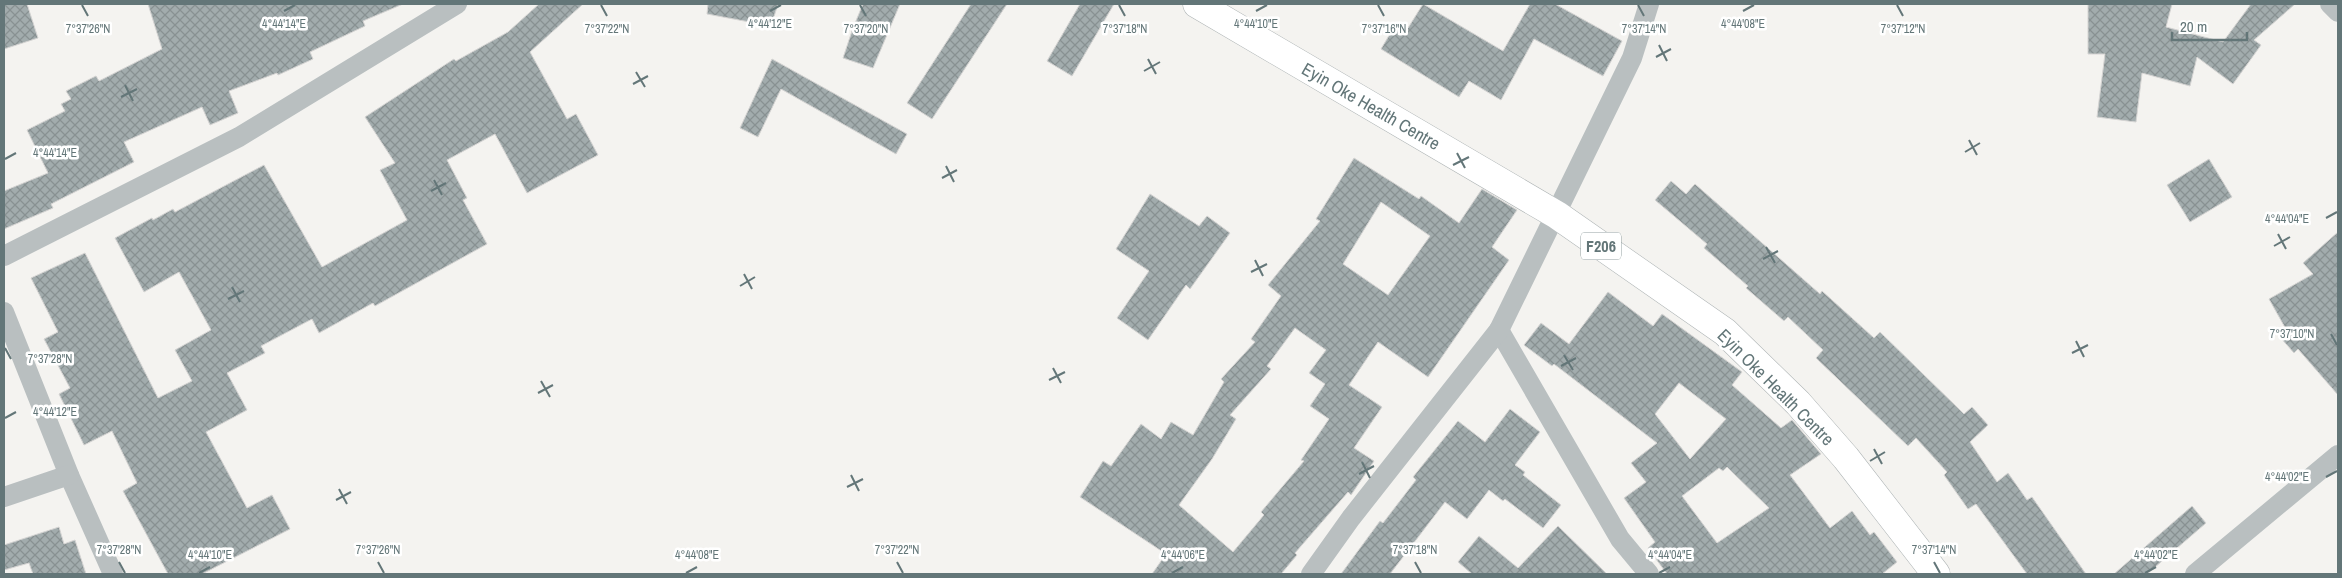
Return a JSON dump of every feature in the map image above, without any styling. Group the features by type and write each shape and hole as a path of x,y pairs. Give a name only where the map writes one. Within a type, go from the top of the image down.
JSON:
{"main road":[{"name":"Eyin Oke Health Centre","path":"1196,4 1557,215 1731,339 1798,403 1846,458 1936,574"}],"street":[{"path":"4,256 239,137 457,4"},
{"path":"1311,574 1352,518 1500,330 1632,58 1649,4"},
{"path":"2330,4 2338,12"},
{"path":"4,312 69,475 113,574"},
{"path":"1500,330 1620,539 1649,574"},
{"path":"2195,574 2338,456"},
{"path":"4,497 69,475"}],"building":[{"path":"4,4 27,4 38,38 4,49"},
{"path":"148,4 403,4 363,21 365,26 310,52 313,59 278,75 277,73 229,91 238,113 210,125 202,107 124,142 134,162 51,204 53,208 4,229 4,191 48,173 27,130 65,111 61,104 71,99 66,91 96,76 99,81 162,49"},
{"path":"539,4 583,4 530,52 567,119 576,114 598,155 527,193 495,134 447,160 467,198 463,200 487,244 375,306 373,303 319,333 312,319 261,346 265,353 227,373 247,410 206,432 247,508 272,495 290,529 202,574 168,574 123,491 137,483 112,431 84,445 59,394 70,388 44,339 58,332 31,278 85,253 158,398 192,381 175,350 211,330 179,272 144,292 115,238 152,218 153,220 173,209 175,212 264,165 322,267 407,220 380,170 395,163 365,117 454,59 456,61 508,32"},
{"path":"708,4 778,4 771,26 707,14"},
{"path":"863,4 900,4 873,68 843,58"},
{"path":"971,4 1007,4 932,119 907,103"},
{"path":"1080,4 1114,4 1072,76 1047,61"},
{"path":"1423,4 1503,51 1530,4 1555,4 1622,41 1603,76 1534,39 1501,100 1469,81 1459,97 1381,49 1397,22 1408,28"},
{"path":"2088,4 2172,4 2166,27 2223,42 2251,4 2295,4 2254,40 2261,45 2233,84 2197,57 2190,86 2142,73 2136,122 2097,117 2105,54 2088,54"},
{"path":"772,59 907,134 896,154 781,89 758,137 740,128"},
{"path":"1354,158 1419,199 1421,196 1459,223 1482,189 1517,210 1492,247 1509,260 1428,377 1378,342 1349,385 1382,407 1354,448 1374,461 1351,495 1348,492 1295,553 1297,555 1281,574 1152,574 1166,554 1080,497 1103,461 1111,466 1141,424 1161,439 1171,422 1193,435 1224,382 1221,379 1255,342 1251,339 1281,296 1268,285 1320,221 1316,219","holes":["1381,202 1430,236 1388,295 1343,264","1295,328 1326,350 1309,373 1325,384 1310,406 1329,419 1301,460 1304,461 1261,512 1264,515 1233,552 1179,505 1212,459 1236,419 1230,415 1271,369 1267,366"]},
{"path":"2209,159 2232,197 2190,222 2167,185"},
{"path":"1671,181 1686,194 1695,184 1820,294 1822,291 1874,338 1880,332 1964,414 1972,407 1988,425 1970,442 1997,482 2008,473 2027,500 2032,497 2086,574 2027,574 1976,504 1968,509 1944,475 1947,472 1916,438 1908,446 1816,358 1823,350 1788,317 1784,321 1746,288 1748,286 1704,248 1707,244 1655,200"},
{"path":"1150,194 1199,226 1207,216 1230,233 1190,289 1186,285 1148,340 1117,318 1149,271 1116,249"},
{"path":"2338,232 2338,395 2298,349 2294,353 2280,337 2287,331 2269,299 2313,274 2303,263"},
{"path":"1608,292 1653,326 1662,314 1742,372 1732,385 1781,428 1792,420 1821,454 1790,475 1830,528 1852,511 1870,535 1874,532 1897,562 1882,574 1667,574 1648,548 1655,542 1624,498 1646,482 1631,463 1657,443 1554,364 1552,366 1524,345 1541,323 1569,344","holes":["1679,383 1726,419 1690,459 1655,414","1727,467 1769,508 1717,543 1682,496 1719,468 1723,471"]},
{"path":"1510,409 1540,432 1515,465 1525,472 1523,475 1561,505 1543,528 1505,499 1503,501 1489,490 1467,519 1445,502 1390,574 1341,574 1380,521 1383,523 1416,480 1413,477 1458,421 1485,442"},
{"path":"2192,506 2206,523 2147,574 2114,574"},
{"path":"1558,526 1607,574 1472,574 1458,562 1479,536 1518,568"},
{"path":"59,527 64,544 75,540 86,574 33,574 29,563 4,570 4,545"}]}
